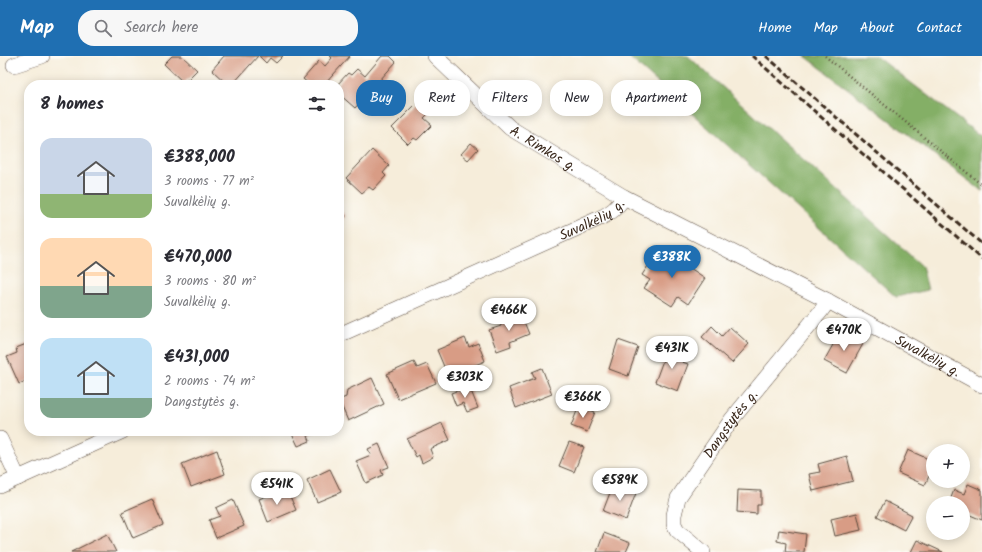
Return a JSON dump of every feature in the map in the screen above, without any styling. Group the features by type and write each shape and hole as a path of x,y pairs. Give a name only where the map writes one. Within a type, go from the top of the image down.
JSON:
{"street":[{"path":"14,65 42,56"},
{"name":"A. Rimkos g.","path":"435,56 510,128 624,197"},
{"name":"Suvalkėlių g.","path":"344,333 600,218 618,206 624,197 828,301 982,385"},
{"name":"Dangstytės g.","path":"704,552 677,530 674,524 674,515 678,498 732,419 828,301"},
{"path":"0,486 112,436"},
{"path":"0,439 18,478"}],"path":[{"path":"825,56 982,185"}],"green space":[{"path":"628,56 688,56 922,266 928,290 896,297 695,116 701,116 701,80 655,80"},
{"path":"805,56 876,56 982,137 982,191"}],"building":[{"path":"172,56 182,56 197,70 187,80 181,80 164,64"},
{"path":"224,56 258,56 236,80 223,80 212,70"},
{"path":"259,56 283,56 276,63 270,58 266,63"},
{"path":"330,56 350,56 328,80 303,79 319,61 325,66 332,58"},
{"path":"382,56 390,56 396,62 380,80 356,80 355,108 344,98 344,80 342,80 348,73 351,75 357,69 365,76"},
{"path":"414,106 414,116 426,116 424,118 432,125 417,140 414,138 408,144 392,128 404,116 406,116 406,114"},
{"path":"471,143 478,149 468,160 461,154"},
{"path":"372,150 389,166 383,173 386,176 373,190 369,187 362,193 346,178"},
{"path":"660,248 705,278 688,304 678,297 672,306 644,288 650,280 642,275"},
{"path":"520,312 529,334 510,342 511,346 497,351 489,330 501,326 500,321"},
{"path":"712,326 722,336 730,327 749,344 732,363 702,337"},
{"path":"840,332 863,344 847,373 824,361"},
{"path":"465,338 469,347 478,343 485,361 448,376 437,350"},
{"path":"618,340 638,347 628,376 609,369"},
{"path":"24,345 24,382 19,384 7,357 17,353 16,348"},
{"path":"668,347 685,353 682,362 688,364 678,391 655,382"},
{"path":"414,362 417,368 427,364 436,383 398,399 387,374"},
{"path":"542,368 552,394 516,408 509,388 535,378 532,372"},
{"path":"372,378 384,404 348,421 344,412 344,398 346,397 347,390"},
{"path":"469,386 478,408 467,412 463,403 456,406 451,393"},
{"path":"579,406 595,412 587,432 571,426"},
{"path":"442,423 450,440 430,449 433,457 422,463 419,455 416,457 407,439"},
{"path":"293,436 308,436 310,441 298,446"},
{"path":"569,442 584,447 574,472 559,466"},
{"path":"379,444 389,467 381,470 383,475 366,483 356,461 371,455 368,449"},
{"path":"217,450 225,474 191,487 182,464"},
{"path":"908,450 926,458 925,485 898,473"},
{"path":"847,456 853,481 813,491 809,474 820,472 818,464"},
{"path":"330,469 341,492 317,502 307,480"},
{"path":"613,485 636,493 626,520 603,511"},
{"path":"970,485 982,490 982,520 970,515 970,496 952,496 954,490 964,494 966,488 970,488"},
{"path":"738,490 761,491 761,505 757,505 757,514 737,512"},
{"path":"278,491 280,497 289,494 296,510 268,522 259,499"},
{"path":"152,499 163,525 133,538 122,512"},
{"path":"233,500 244,526 216,538 209,520 220,516 216,508"},
{"path":"885,501 912,515 904,530 877,516"},
{"path":"857,513 861,530 835,536 831,519"},
{"path":"779,530 806,534 804,552 785,552 786,543 777,541"},
{"path":"604,533 630,543 626,552 597,552"},
{"path":"107,534 116,552 71,552"},
{"path":"917,540 943,552 911,552"}],"railway":[{"path":"752,56 982,259"},
{"path":"766,56 982,244"}]}
